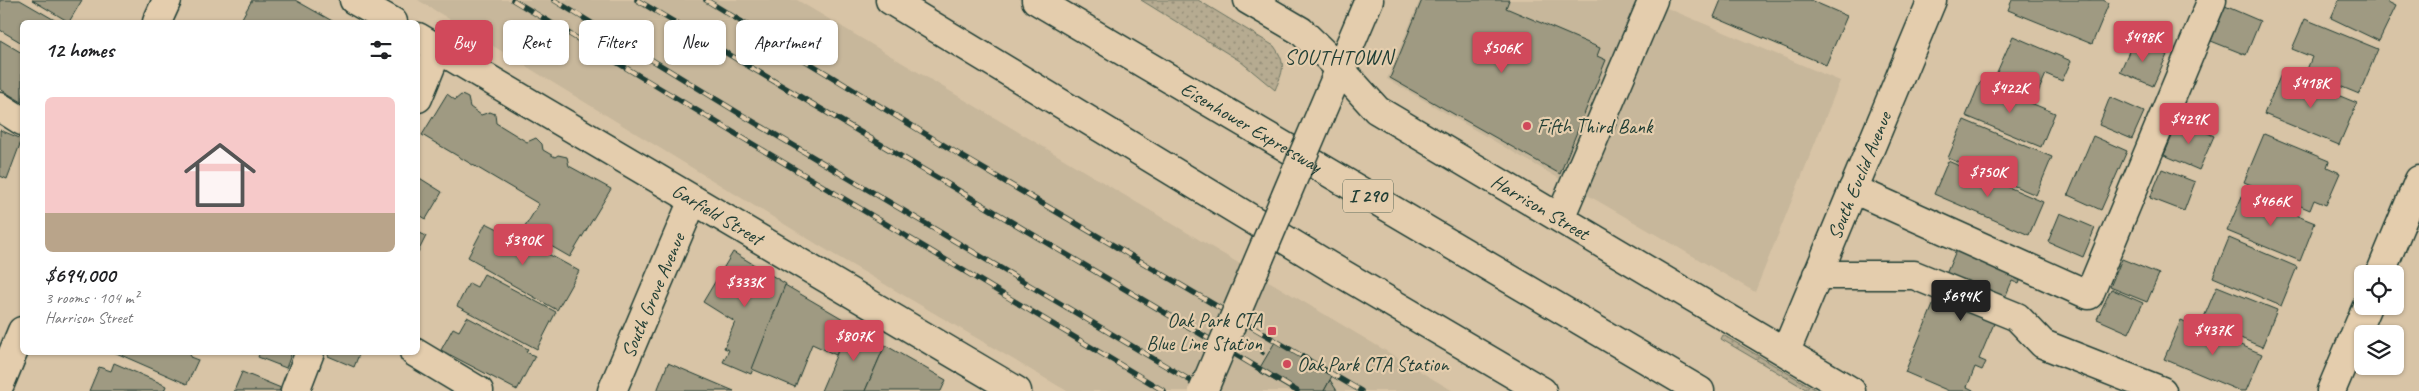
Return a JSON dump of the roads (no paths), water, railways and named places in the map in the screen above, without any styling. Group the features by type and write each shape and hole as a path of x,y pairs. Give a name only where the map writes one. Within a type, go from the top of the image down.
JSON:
{"main road":[{"path":"158,20 167,0"},
{"path":"354,0 389,20"},
{"path":"890,0 1329,266 1542,391"},
{"name":"Eisenhower Expressway","path":"1036,0 1700,391"},
{"name":"Harrison Street","path":"1248,0 1301,31 1340,69 1377,110 1851,391"},
{"path":"1203,391 1369,0"},
{"path":"1560,218 1653,0"},
{"name":"South Euclid Avenue","path":"1786,351 1932,0"},
{"path":"1853,189 2089,295 2212,0"},
{"path":"420,87 428,43"},
{"name":"Garfield Street","path":"428,43 1017,391"},
{"path":"0,107 20,120"},
{"path":"2384,265 2419,180"},
{"name":"South Grove Avenue","path":"612,391 693,200"},
{"path":"1817,274 1914,275 2017,317 2043,344 2162,391"},
{"path":"2331,391 2363,315"},
{"path":"0,384 20,336"},
{"path":"295,391 309,355"},
{"path":"419,355 479,391"}],"railway":[{"path":"513,0 1164,391"},
{"path":"554,0 737,112 1208,391"},
{"path":"637,0 1297,391"},
{"path":"706,0 965,158 1361,391"}],"place":[{"name":"Fifth Third Bank","path":"1527,126"},
{"name":"Oak Park CTA Blue Line Station","path":"1272,331"},
{"name":"Oak Park CTA Station","path":"1287,364"}],"district":[{"name":"SOUTHTOWN","path":"1339,57"}]}
